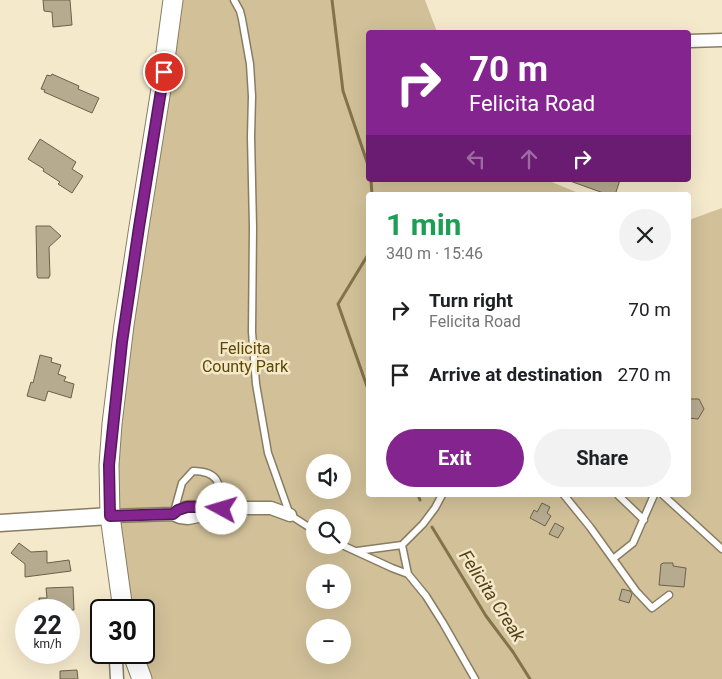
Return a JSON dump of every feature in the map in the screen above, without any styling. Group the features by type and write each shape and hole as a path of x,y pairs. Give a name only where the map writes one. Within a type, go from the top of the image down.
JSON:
{"main road":[{"path":"121,599 110,516 109,465 112,424 123,334 162,89 173,0"},
{"path":"136,664 142,679"}],"street":[{"path":"691,41 722,40"},
{"path":"0,523 173,514 188,518 198,516 207,511 240,508 271,508 290,515"},
{"path":"116,664 117,679"}],"lane":[{"path":"234,0 242,18 250,64 252,96 252,332 256,384 268,452 290,515 306,525"},
{"path":"173,514 182,483 193,471 204,471 211,474 217,480 221,493 222,509"},
{"path":"357,551 402,545 423,524 441,497"},
{"path":"566,497 590,527 636,591 652,608 669,595"},
{"path":"620,497 644,520"},
{"path":"613,559 633,543 653,497"},
{"path":"665,497 722,549"},
{"path":"402,545 408,574"},
{"path":"351,549 408,574 417,584 443,623 475,679"}],"green space":[{"name":"Felicita County Park","path":"173,0 425,0 436,30 366,30 366,182 552,182 576,192 366,192 366,497 691,497 691,219 722,208 722,679 142,679 137,664 155,664 155,599 121,599 110,516"}],"building":[{"path":"43,0 70,0 72,25 53,27 52,12 44,11"},
{"path":"52,74 79,86 78,89 99,98 92,113 44,92 45,90 41,89 47,75 51,76"},
{"path":"40,139 76,162 72,169 83,176 72,193 58,184 60,182 43,171 44,169 28,159"},
{"path":"573,182 619,182 616,192 601,192"},
{"path":"36,226 50,226 61,236 49,247 49,278 38,278 37,276"},
{"path":"40,355 52,358 51,362 61,365 58,374 66,377 64,381 74,384 71,398 48,391 45,401 27,396 31,382 33,383"},
{"path":"691,399 699,399 704,409 698,419 691,418"},
{"path":"542,503 550,507 547,513 551,516 545,526 530,518 534,510 537,512"},
{"path":"555,523 564,528 558,538 549,534"},
{"path":"19,543 31,552 47,551 47,563 69,560 71,571 25,577 25,564 11,553"},
{"path":"673,563 673,566 686,568 684,587 659,585 661,564"},
{"path":"73,587 74,599 39,599 47,598 46,588"},
{"path":"622,589 630,591 632,594 629,603 619,600"},
{"path":"77,670 78,679 60,679 60,671"}],"waterway":[{"name":"Felicita Creak","path":"332,0 343,91 366,159"},
{"name":"Felicita Creak","path":"371,182 372,192"},
{"name":"Felicita Creak","path":"366,258 338,304 366,383"},
{"name":"Felicita Creak","path":"432,527 486,616 513,652 530,679"}],"route":[{"path":"164,72 122,342 112,424 109,465 110,516 173,514 187,507 200,507 207,511 222,509"}]}
